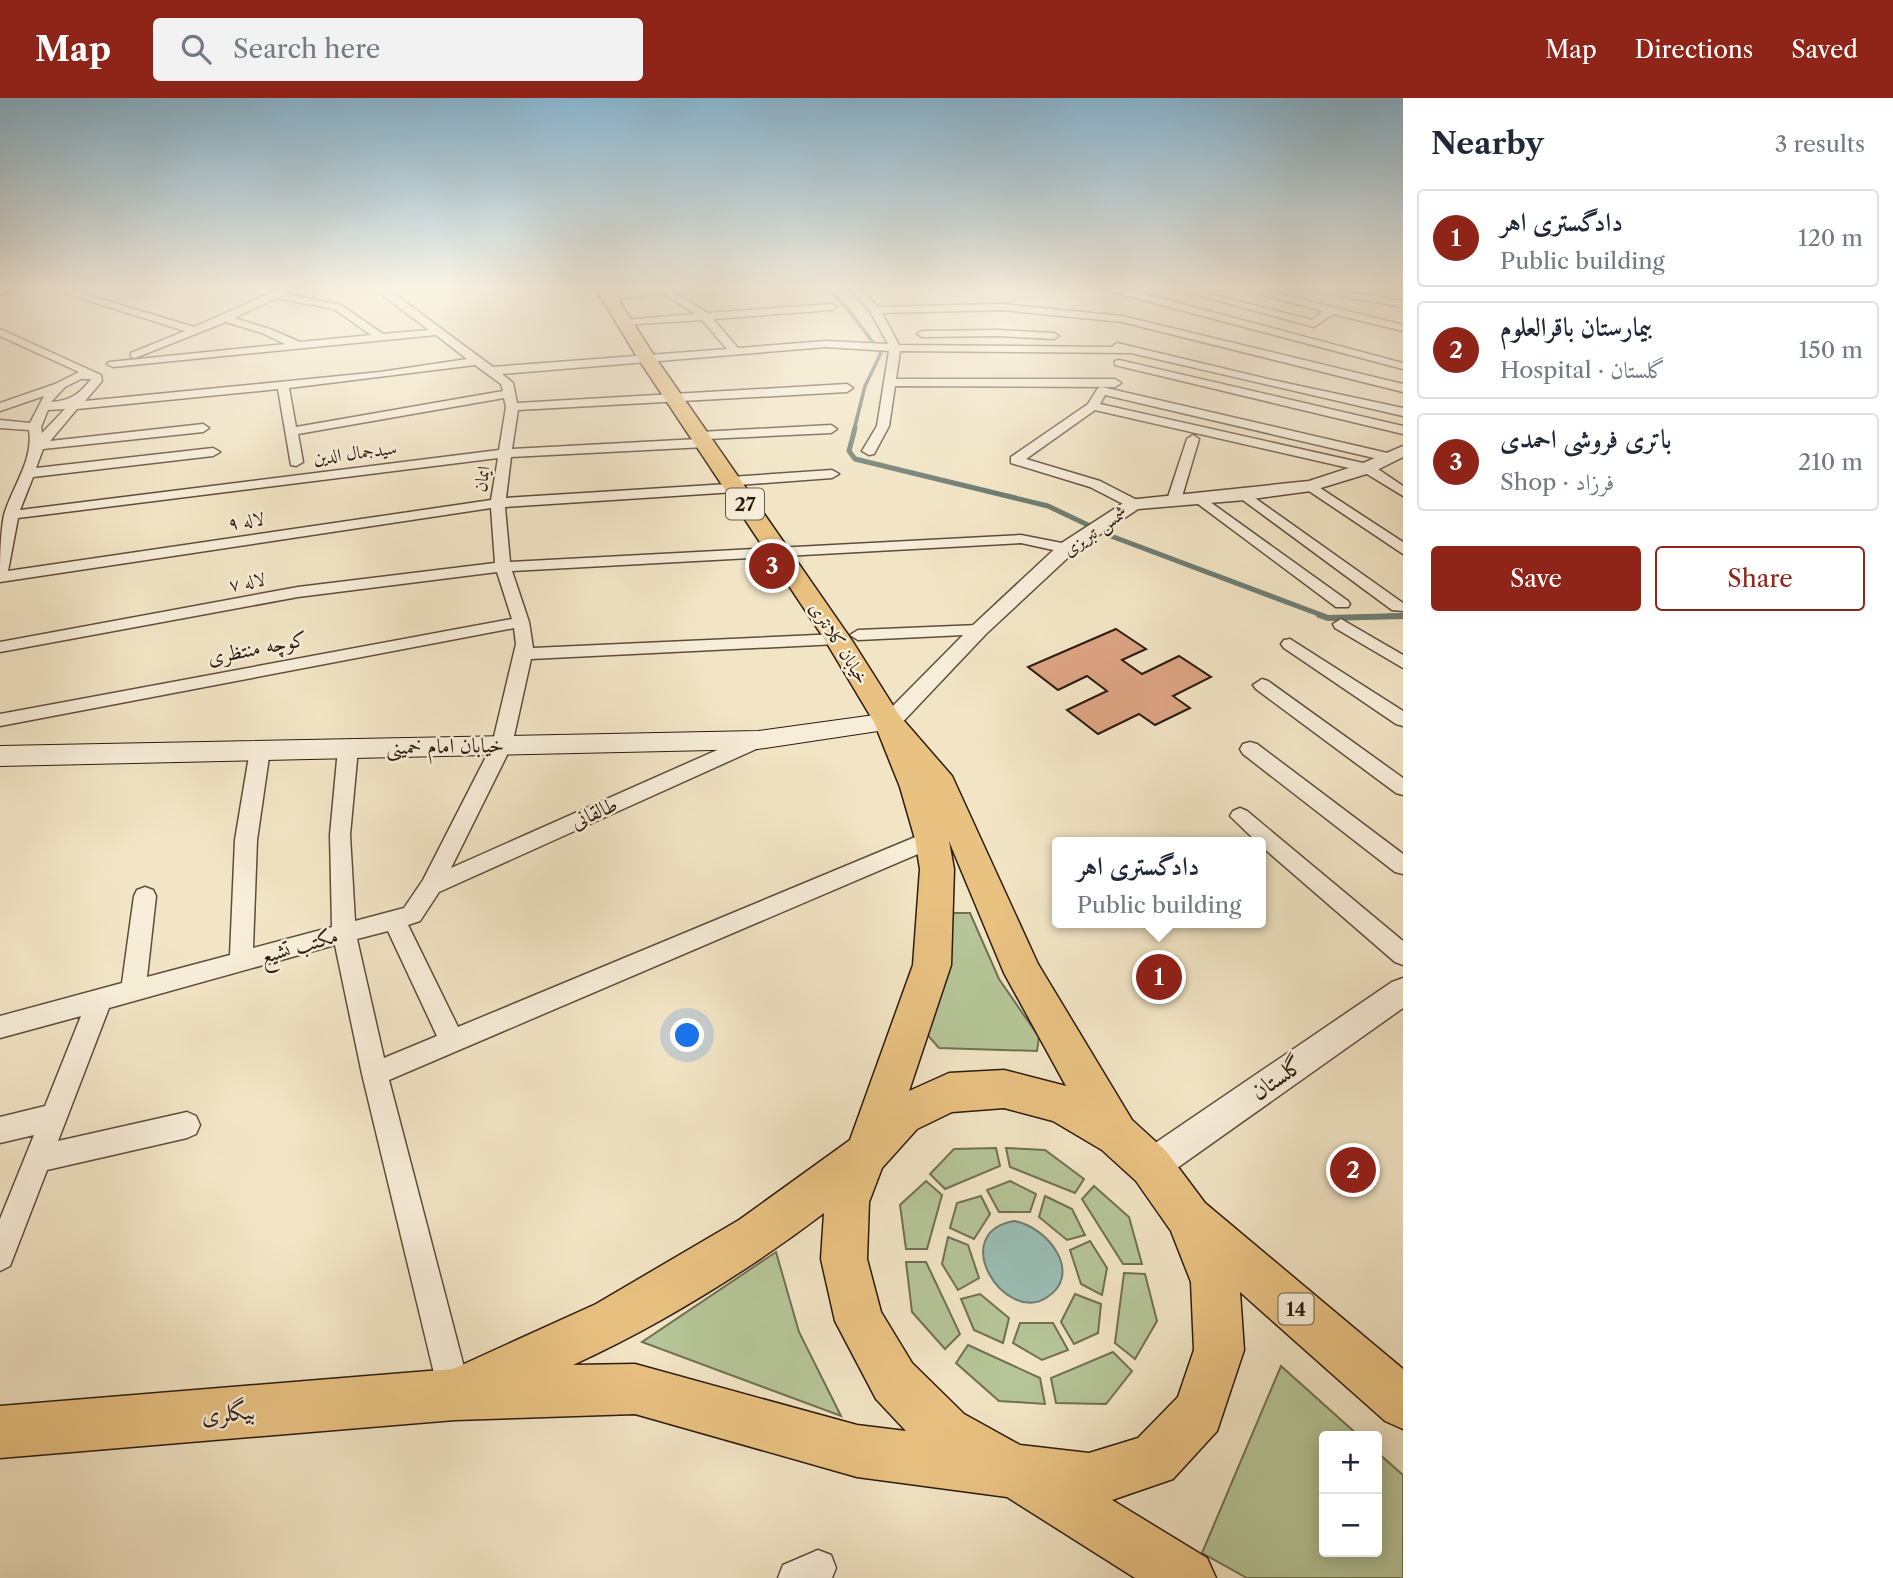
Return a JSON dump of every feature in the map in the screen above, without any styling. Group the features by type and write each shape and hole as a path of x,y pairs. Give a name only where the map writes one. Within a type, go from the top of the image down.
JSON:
{"main road":[{"name":"خیابان کلانتری","path":"646,357 778,554 848,637 889,722 916,787 932,839 937,869 932,965 847,1202 844,1259 859,1321 894,1381 945,1433 1016,1471 1187,1578"},
{"name":"خیابان کلانتری","path":"889,722 941,784 1023,973 1134,1150 1188,1216"},
{"name":"خیابان امام خمینی","path":"0,756 758,740 889,722"},
{"path":"455,1394 613,1321 755,1236 866,1154 902,1115 950,1093 1004,1089 1062,1104 1134,1150"},
{"name":"بیگلری","path":"0,1432 455,1394 635,1389 858,1451 1089,1480 1154,1460 1199,1413 1219,1350 1215,1282 1188,1216"},
{"name":"14","path":"1188,1216 1403,1403"}],"street":[{"path":"0,575 11,515 38,446 96,381 94,375 50,355"},
{"path":"0,407 80,375 94,375 135,355"},
{"path":"113,364 211,355"},
{"path":"468,355 507,383 512,400"},
{"path":"492,372 681,355"},
{"path":"869,451 883,426 894,355"},
{"path":"1124,355 1119,363 1115,383 1102,391 1093,406 1016,460 1095,484 1133,504"},
{"path":"1153,355 1403,412"},
{"path":"1234,355 1403,388"},
{"path":"1359,355 1403,366"},
{"path":"38,446 35,427 63,383 68,370 56,358"},
{"path":"0,413 76,403 283,386 476,361"},
{"path":"1119,363 1403,430"},
{"path":"890,382 1115,383"},
{"path":"283,386 296,462"},
{"path":"290,432 512,400 674,398 846,388"},
{"path":"1102,391 1397,454"},
{"name":"ایمان","path":"502,745 526,644 522,622 503,567 498,503 512,400"},
{"path":"1093,406 1367,468 1403,492"},
{"path":"0,424 35,427"},
{"path":"38,446 203,428"},
{"name":"سیدجمال الدین","path":"11,515 505,453 831,429"},
{"path":"1174,500 1193,439"},
{"path":"28,473 213,452"},
{"name":"شمس تبریزی","path":"889,722 979,630 1067,548 1133,504 1245,495 1311,486 1367,468 1397,454"},
{"name":"لاله ۹","path":"0,575 498,503 733,485 832,474"},
{"path":"1311,486 1403,549"},
{"path":"1245,495 1398,607"},
{"path":"1199,498 1342,604"},
{"name":"لاله ۷","path":"0,647 298,592 503,567 1021,539 1067,548"},
{"name":"کوچه منتظری","path":"0,720 522,622"},
{"path":"1341,624 1403,663"},
{"path":"524,654 979,630"},
{"path":"1290,644 1403,720"},
{"path":"1262,685 1403,788"},
{"name":"طالقانی","path":"431,886 758,740"},
{"name":"مکتب تشیع","path":"0,1027 412,915 431,886 502,745"},
{"path":"348,748 340,835 344,933 375,1074 455,1394"},
{"path":"1250,748 1403,866"},
{"path":"241,962 246,840 260,750"},
{"path":"1240,817 1264,837"},
{"path":"375,1074 932,839"},
{"path":"1266,839 1403,955"},
{"path":"133,993 145,896"},
{"path":"394,919 452,1041"},
{"name":"گلستان","path":"1134,1150 1403,991"},
{"path":"0,1256 99,1002"},
{"path":"0,1130 54,1117"},
{"path":"38,1159 187,1125"}],"green space":[{"path":"950,913 970,913 999,979 1039,1037 1037,1051 939,1048 923,1030"},
{"path":"996,1148 1000,1166 945,1189 930,1174 954,1149"},
{"path":"1006,1148 1045,1150 1084,1179 1075,1193 1010,1167"},
{"path":"926,1181 942,1195 927,1249 906,1249 900,1205"},
{"path":"1010,1181 1036,1194 1030,1212 999,1212 987,1190"},
{"path":"1094,1186 1129,1217 1142,1264 1123,1264 1082,1199"},
{"path":"981,1196 990,1214 974,1239 950,1228 957,1203"},
{"path":"1045,1196 1072,1209 1085,1235 1067,1240 1039,1217"},
{"path":"948,1237 968,1245 979,1278 958,1290 942,1264"},
{"path":"1090,1241 1107,1268 1102,1295 1081,1284 1070,1250"},
{"path":"776,1252 799,1332 841,1416 642,1342"},
{"path":"906,1262 926,1262 960,1334 945,1349 912,1312"},
{"path":"1124,1273 1145,1274 1157,1321 1135,1359 1115,1343"},
{"path":"980,1294 1009,1318 1003,1343 974,1330 961,1299"},
{"path":"1075,1294 1101,1304 1098,1333 1074,1344 1061,1322"},
{"path":"1020,1323 1053,1323 1068,1350 1042,1360 1013,1343"},
{"path":"968,1345 1040,1378 1045,1404 999,1401 956,1363"},
{"path":"1113,1352 1132,1371 1106,1404 1056,1403 1051,1378"},
{"path":"1281,1366 1353,1431 1319,1431 1319,1557 1382,1557 1382,1456 1403,1475 1403,1578 1247,1578 1202,1553"}],"water":[{"path":"1014,1221 1039,1232 1050,1242 1062,1265 1062,1277 1057,1288 1046,1298 1030,1303 1014,1299 1000,1288 989,1274 984,1257 985,1242 994,1229"}],"building":[{"path":"1116,629 1146,649 1122,660 1142,674 1179,656 1211,677 1173,696 1190,708 1155,725 1139,714 1098,734 1067,710 1107,691 1087,676 1058,690 1028,667"}],"waterway":[{"path":"854,430 865,386 880,355"},
{"path":"855,428 849,451 855,459 1048,506 1111,536 1324,616"},
{"path":"1319,615 1328,618 1403,616 1389,616"}],"place":[{"name":"باتری فروشی احمدی","path":"772,566"},
{"name":"دادگستری اهر","path":"1159,977"},
{"name":"بیمارستان باقرالعلوم","path":"1353,1170"}]}
